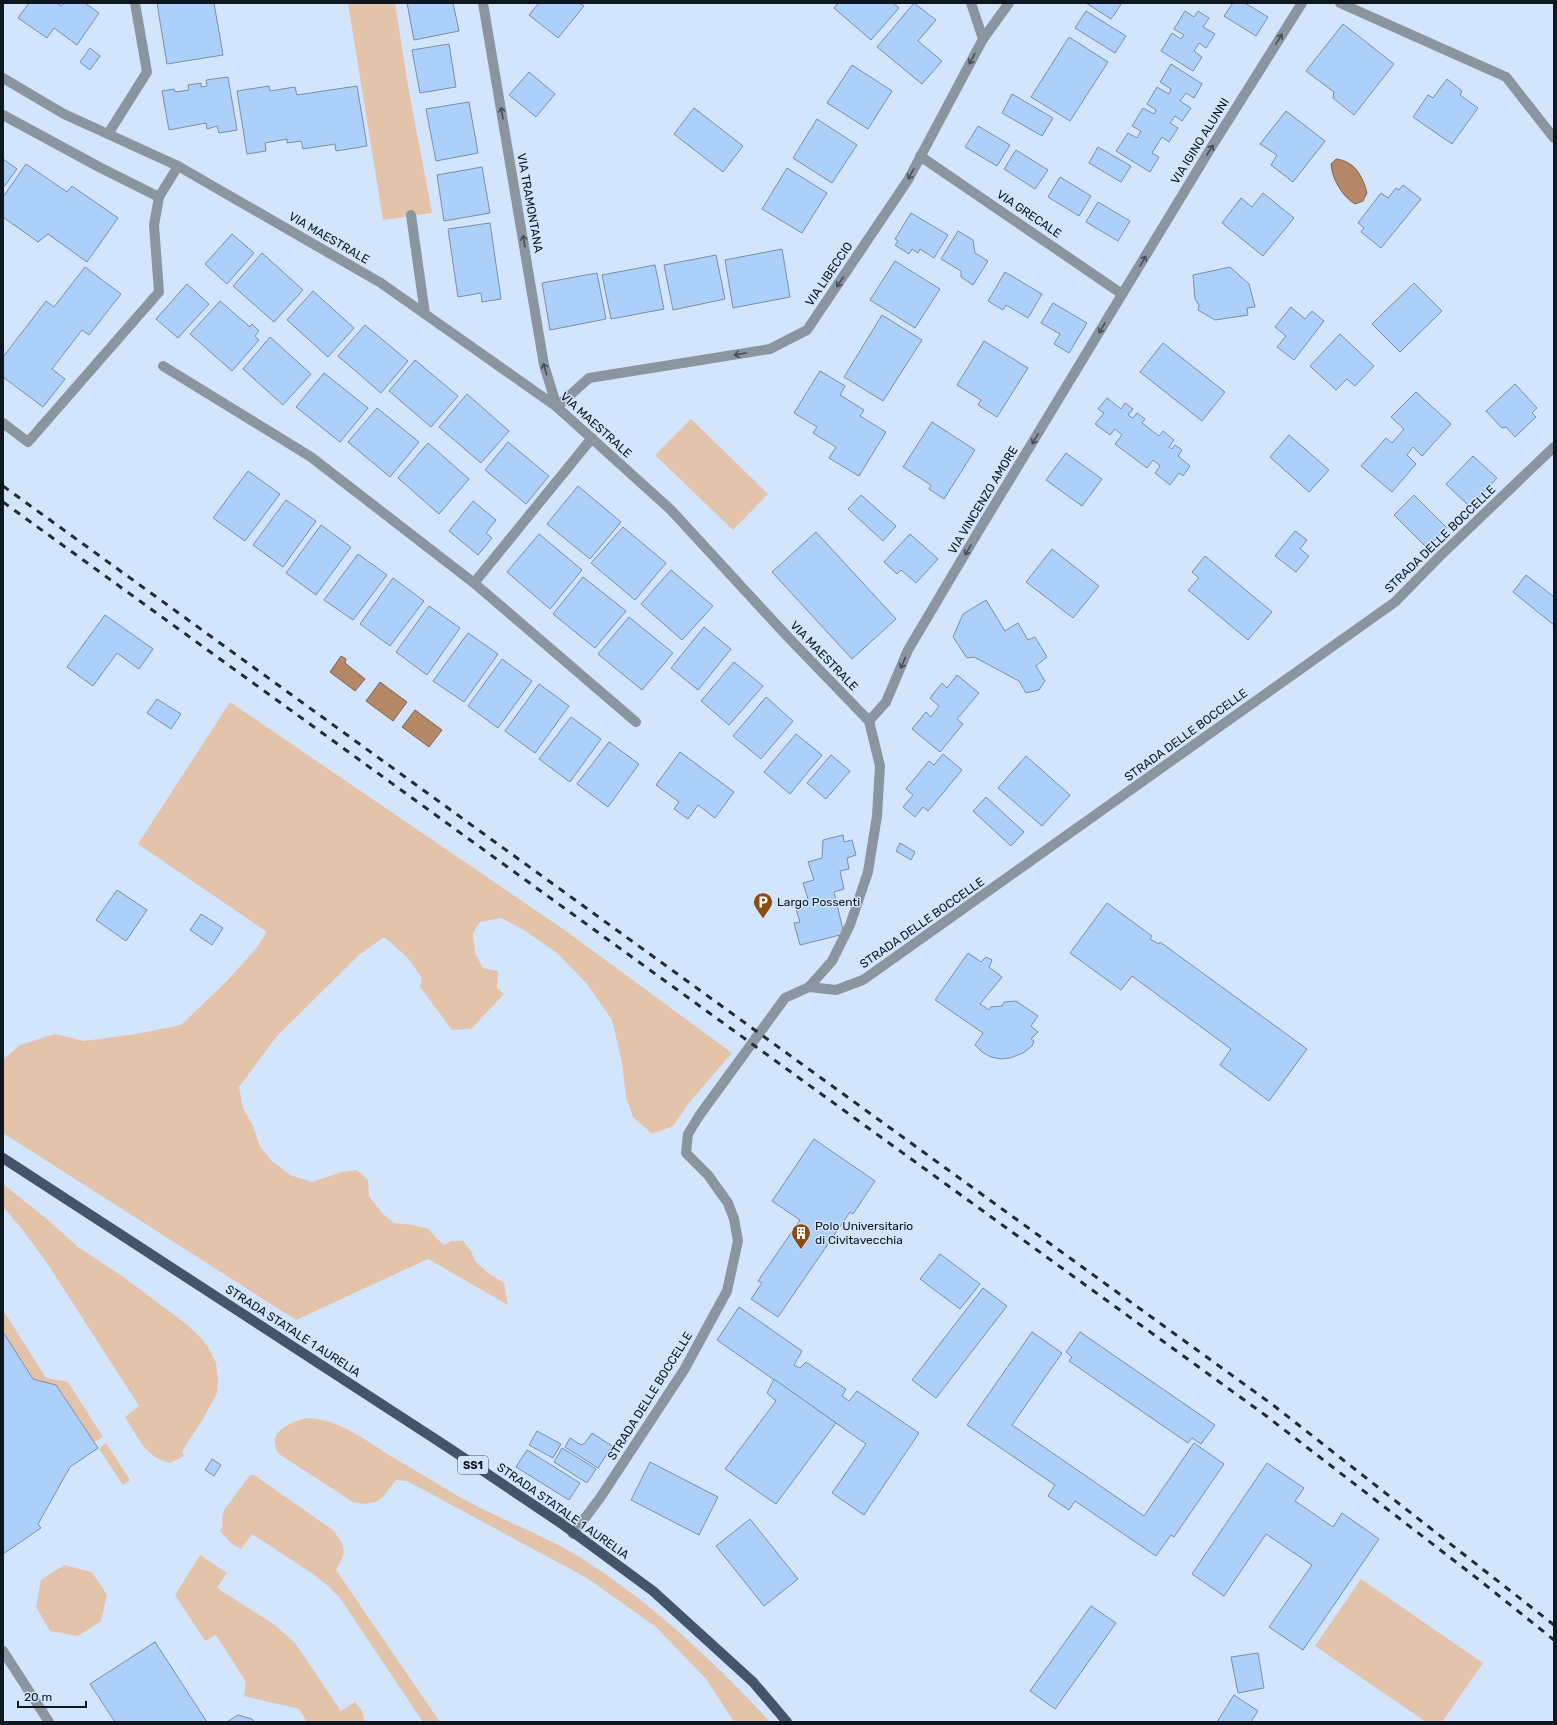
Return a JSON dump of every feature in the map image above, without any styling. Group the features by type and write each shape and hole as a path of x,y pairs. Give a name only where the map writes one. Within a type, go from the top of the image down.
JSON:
{"main road":[{"name":"STRADA STATALE 1 AURELIA","path":"3,1158 446,1446 654,1591 753,1682 787,1722"}],"street":[{"path":"108,134 147,72 135,3"},
{"name":"VIA TRAMONTANA","path":"483,3 544,366 557,407"},
{"path":"971,3 983,39"},
{"name":"VIA LIBECCIO","path":"557,407 589,378 770,349 807,330 908,180 983,39 1009,3"},
{"name":"VIA IGINO ALUNNI","path":"1122,294 1302,3"},
{"path":"1340,3 1506,77 1554,138"},
{"name":"VIA MAESTRALE","path":"3,78 64,114 178,166 382,284 557,407 671,510 787,636 869,721"},
{"path":"3,114 94,164 159,197"},
{"name":"VIA GRECALE","path":"920,156 1122,294"},
{"path":"3,423 28,442 159,292 154,225 159,197 178,166"},
{"path":"411,215 425,314"},
{"name":"VIA VINCENZO AMORE","path":"869,721 886,702 908,650 1122,294"},
{"path":"163,366 311,457 474,583 636,722"},
{"path":"474,583 592,438"},
{"name":"STRADA DELLE BOCCELLE","path":"573,1534 600,1498 684,1370 727,1291 738,1241 734,1219 728,1203 708,1175 686,1153 688,1134 726,1078 785,998 809,987 836,990 863,980 1395,602 1439,557 1554,447"},
{"path":"809,987 832,961 850,925 868,872 877,816 880,766 869,721"},
{"path":"3,1651 49,1722"}],"shaded area":[{"path":"348,3 395,3 408,86 432,213 383,220"},
{"path":"1336,159 1343,160 1353,166 1357,171 1363,181 1367,193 1363,201 1355,204 1350,201 1338,187 1333,175 1331,164"},
{"path":"691,419 768,494 733,530 655,455"},
{"path":"341,656 346,659 345,663 365,679 355,691 330,672"},
{"path":"380,682 407,702 393,721 366,701"},
{"path":"230,702 566,931 732,1053 688,1104 673,1126 652,1134 633,1117 626,1097 622,1063 612,1020 587,984 557,953 524,930 501,918 480,922 473,933 475,953 483,968 498,971 497,988 504,994 471,1029 452,1030 420,987 422,978 407,957 384,937 359,955 277,1036 239,1087 243,1108 253,1126 260,1147 272,1161 290,1175 312,1182 342,1172 357,1170 368,1180 369,1196 382,1213 394,1223 413,1225 429,1229 444,1245 451,1241 463,1241 471,1251 475,1261 488,1273 504,1283 508,1305 428,1259 296,1320 3,1133 3,1060 20,1045 55,1034 84,1041 136,1034 181,1025 225,983 255,950 267,932 138,844"},
{"path":"415,710 442,730 429,747 402,727"},
{"path":"3,1184 48,1220 78,1247 122,1276 185,1323 208,1347 216,1363 218,1380 217,1393 203,1419 182,1451 184,1456 170,1463 148,1451 138,1439 125,1417 139,1406 47,1263 22,1229 3,1207"},
{"path":"3,1310 46,1378 68,1382 103,1437 94,1442 56,1385 33,1379 3,1332"},
{"path":"308,1418 330,1422 350,1431 467,1501 553,1542 586,1561 636,1597 683,1636 728,1678 770,1722 734,1722 707,1680 656,1627 587,1578 407,1481 396,1480 382,1498 375,1502 365,1504 353,1502 279,1454 275,1447 277,1434 287,1425"},
{"path":"106,1443 130,1480 123,1485 99,1449"},
{"path":"250,1475 254,1475 333,1530 344,1550 336,1570 440,1722 423,1722 340,1598 328,1586 313,1574 252,1534 241,1549 232,1544 220,1531 223,1526 222,1518 224,1510"},
{"path":"200,1555 227,1573 217,1588 275,1625 295,1643 341,1711 355,1702 362,1711 365,1722 307,1722 299,1709 244,1696 246,1682 216,1635 205,1641 175,1595"},
{"path":"64,1565 92,1572 107,1595 101,1621 78,1636 50,1631 36,1607 41,1580"},
{"path":"1361,1579 1483,1663 1442,1722 1426,1722 1315,1646"}],"building":[{"path":"29,3 57,3 61,6 64,3 85,3 99,13 77,45 54,28 47,38 18,18"},
{"path":"157,3 214,3 223,55 167,64"},
{"path":"407,3 453,3 459,31 414,40"},
{"path":"539,3 579,3 584,6 558,38 529,15"},
{"path":"838,3 893,3 899,8 871,40 834,8"},
{"path":"914,3 936,20 918,41 942,61 922,84 877,47"},
{"path":"1086,3 1122,3 1111,19"},
{"path":"1233,3 1245,3 1268,17 1256,36 1224,16"},
{"path":"1086,11 1126,36 1115,53 1075,28"},
{"path":"1185,11 1194,17 1198,11 1209,18 1203,27 1215,34 1206,48 1199,43 1194,51 1202,57 1193,71 1161,51 1172,33 1181,39 1184,35 1174,29"},
{"path":"1343,24 1394,64 1354,115 1333,98 1334,92 1306,71"},
{"path":"1069,37 1108,62 1070,121 1031,97"},
{"path":"449,44 456,87 420,93 412,50"},
{"path":"90,48 100,56 90,70 80,62"},
{"path":"1171,64 1202,84 1194,98 1186,93 1180,101 1191,108 1182,121 1175,116 1170,123 1178,128 1169,142 1162,137 1152,153 1159,157 1150,172 1116,151 1128,133 1137,138 1141,131 1132,126 1143,108 1154,114 1156,110 1147,104 1157,87 1169,94 1171,89 1160,82"},
{"path":"852,65 892,91 868,129 827,103"},
{"path":"529,72 555,94 536,117 509,95"},
{"path":"228,77 237,130 219,133 217,126 207,129 206,123 169,130 162,91 174,89 175,92 189,90 188,85 201,83 201,87 207,86 206,80"},
{"path":"1447,79 1462,91 1460,95 1478,108 1452,144 1413,117 1428,95 1433,98"},
{"path":"269,86 270,91 295,87 297,95 357,86 367,146 336,151 335,144 303,149 301,141 287,143 287,139 265,143 266,151 247,154 237,91"},
{"path":"1012,94 1053,118 1042,136 1002,113"},
{"path":"469,102 478,153 436,161 426,109"},
{"path":"694,108 743,146 723,172 674,134"},
{"path":"1286,111 1325,141 1293,182 1271,165 1277,155 1260,144"},
{"path":"817,119 857,145 832,183 793,158"},
{"path":"978,126 1010,145 997,166 965,147"},
{"path":"1098,147 1131,166 1121,182 1089,163"},
{"path":"1016,150 1048,170 1035,189 1004,169"},
{"path":"3,159 17,169 3,188"},
{"path":"26,164 67,192 72,186 118,218 87,262 48,234 38,242 3,217 3,197"},
{"path":"482,167 490,213 444,221 437,175"},
{"path":"787,168 827,193 802,233 762,209"},
{"path":"1060,177 1091,196 1079,216 1048,197"},
{"path":"1403,185 1421,199 1381,248 1361,232 1364,228 1358,223 1381,193 1388,198 1396,188 1399,190"},
{"path":"1263,193 1294,218 1263,256 1222,223 1241,198 1252,207"},
{"path":"1098,202 1130,221 1118,241 1086,222"},
{"path":"911,213 948,235 934,258 920,249 918,253 912,249 909,254 895,245 898,241 895,239"},
{"path":"490,223 501,299 482,302 481,293 458,297 448,229"},
{"path":"958,231 973,240 975,253 988,261 973,285 961,277 961,271 941,259"},
{"path":"232,234 254,253 227,284 205,264"},
{"path":"782,249 790,297 733,308 725,260"},
{"path":"262,253 303,290 274,322 233,286"},
{"path":"716,255 725,299 673,310 664,265"},
{"path":"895,261 940,289 915,328 870,300"},
{"path":"655,265 664,309 611,319 602,275"},
{"path":"85,267 121,294 89,335 82,330 52,369 65,379 43,407 3,377 3,357 46,301 54,307"},
{"path":"1230,267 1249,284 1255,307 1247,308 1248,315 1215,320 1198,310 1199,305 1195,299 1193,275"},
{"path":"1005,272 1042,294 1028,318 1006,305 1003,310 988,301"},
{"path":"597,273 606,319 550,330 542,283"},
{"path":"1414,283 1442,311 1400,352 1372,324"},
{"path":"187,284 209,304 178,338 156,319"},
{"path":"313,291 354,328 328,357 287,320"},
{"path":"220,301 250,327 252,324 259,331 255,336 259,340 232,371 190,334"},
{"path":"1053,303 1087,323 1069,353 1054,344 1060,334 1041,323"},
{"path":"1291,307 1305,319 1312,311 1324,321 1294,360 1277,347 1286,336 1275,327"},
{"path":"882,315 922,340 883,401 844,377"},
{"path":"365,325 408,361 381,393 338,356"},
{"path":"1340,334 1374,366 1355,386 1347,379 1336,390 1310,366"},
{"path":"270,337 311,374 283,405 243,369"},
{"path":"984,341 1028,368 997,417 978,405 981,400 957,385"},
{"path":"1163,343 1225,392 1202,421 1140,372"},
{"path":"415,360 458,396 431,427 389,391"},
{"path":"820,371 845,386 840,395 864,410 860,416 886,432 859,476 829,458 836,447 813,433 817,427 794,413"},
{"path":"324,373 368,408 340,442 296,407"},
{"path":"1515,384 1537,408 1532,413 1536,417 1515,437 1506,427 1502,428 1486,411"},
{"path":"1416,392 1451,424 1422,456 1413,447 1407,455 1416,464 1392,492 1361,466 1386,438 1392,443 1404,429 1391,417"},
{"path":"467,394 509,431 481,463 439,427"},
{"path":"1107,398 1121,409 1125,403 1133,409 1128,415 1133,418 1137,413 1145,419 1142,423 1159,436 1163,431 1174,440 1169,447 1172,449 1175,445 1182,450 1178,456 1190,466 1183,476 1179,473 1170,485 1155,473 1160,466 1153,460 1147,468 1115,444 1122,435 1115,429 1110,435 1095,424 1104,413 1098,409"},
{"path":"377,408 419,442 390,477 348,442"},
{"path":"932,422 975,450 944,499 929,489 931,485 903,467"},
{"path":"1289,435 1329,470 1309,492 1270,457"},
{"path":"508,442 549,476 526,504 485,470"},
{"path":"428,443 469,479 439,514 398,478"},
{"path":"1066,453 1102,479 1082,506 1046,480"},
{"path":"1473,456 1497,478 1470,507 1446,484"},
{"path":"248,471 280,494 245,541 213,518"},
{"path":"578,486 621,522 590,559 547,524"},
{"path":"861,495 896,526 883,541 848,509"},
{"path":"1414,495 1447,528 1427,548 1394,515"},
{"path":"286,500 316,521 283,567 253,545"},
{"path":"473,501 496,520 486,533 492,538 478,555 449,531"},
{"path":"321,525 351,547 316,595 286,573"},
{"path":"623,527 666,563 635,600 591,563"},
{"path":"1295,531 1307,540 1300,549 1309,556 1296,572 1275,556"},
{"path":"816,532 896,619 852,659 772,572"},
{"path":"539,534 582,570 550,609 507,572"},
{"path":"910,534 938,559 916,583 901,570 897,574 884,562"},
{"path":"1052,549 1099,586 1073,618 1026,582"},
{"path":"358,554 387,575 353,620 324,600"},
{"path":"1205,556 1272,612 1248,640 1188,590 1199,578 1192,572"},
{"path":"671,570 713,606 682,640 641,604"},
{"path":"1526,575 1554,597 1554,625 1513,592"},
{"path":"583,577 626,611 595,648 553,614"},
{"path":"393,578 424,601 390,646 360,624"},
{"path":"986,600 1005,631 1018,623 1028,640 1035,637 1047,657 1036,666 1045,681 1039,690 1026,693 1019,681 974,657 967,658 953,637 963,614"},
{"path":"429,606 460,628 427,675 396,652"},
{"path":"105,615 153,649 139,669 117,653 93,686 67,667"},
{"path":"629,617 673,653 642,690 598,654"},
{"path":"704,627 731,649 698,690 671,668"},
{"path":"468,633 498,654 464,702 433,681"},
{"path":"502,659 532,681 498,728 468,706"},
{"path":"734,662 763,686 729,725 701,701"},
{"path":"957,675 979,693 957,719 963,724 940,752 912,729 926,712 931,717 939,706 930,698 942,683 947,688"},
{"path":"539,684 569,706 535,753 505,731"},
{"path":"766,697 793,721 761,759 733,736"},
{"path":"157,699 181,714 171,729 147,713"},
{"path":"571,717 601,739 570,782 539,759"},
{"path":"796,734 822,755 790,794 764,772"},
{"path":"609,742 639,764 608,807 577,784"},
{"path":"680,752 734,792 715,818 698,805 688,819 674,809 679,802 656,785"},
{"path":"943,754 962,770 928,811 923,807 915,817 903,807 913,795 906,789 929,761 934,765"},
{"path":"831,755 850,771 826,799 807,783"},
{"path":"1026,756 1070,795 1042,826 998,788"},
{"path":"986,797 1024,832 1011,846 973,811"},
{"path":"843,835 844,842 852,840 856,855 847,858 849,869 840,871 844,889 834,892 844,934 800,945 794,923 800,922 794,903 808,899 803,883 814,880 808,862 822,858 823,840"},
{"path":"900,843 915,852 911,860 896,851"},
{"path":"117,890 147,910 126,941 96,920"},
{"path":"1107,903 1152,936 1150,939 1159,944 1160,942 1307,1049 1269,1101 1220,1065 1231,1049 1132,976 1121,990 1070,953"},
{"path":"201,914 223,928 212,945 190,930"},
{"path":"968,953 981,962 986,957 992,960 989,967 1002,977 980,1004 989,1010 991,1007 1002,1006 1004,1002 1016,1001 1038,1016 1031,1026 1038,1032 1031,1039 1034,1041 1032,1046 1023,1053 1010,1058 1001,1059 991,1057 982,1052 975,1045 983,1033 935,1000"},
{"name":"Polo Universitario di Civitavecchia","path":"814,1139 875,1181 853,1214 850,1212 778,1317 751,1299 762,1283 758,1281 800,1220 772,1201"},
{"path":"940,1254 980,1284 960,1309 920,1279"},
{"path":"983,1288 1007,1306 936,1398 912,1380"},
{"path":"739,1307 802,1351 794,1365 800,1368 806,1362 846,1389 842,1396 849,1401 857,1391 919,1433 864,1515 832,1493 866,1444 717,1340"},
{"path":"3,1332 33,1379 56,1385 98,1448 70,1467 38,1524 41,1528 3,1554"},
{"path":"1032,1332 1062,1353 1012,1425 1144,1516 1194,1443 1224,1464 1174,1537 1171,1535 1156,1556 1075,1501 1069,1510 1048,1496 1055,1485 967,1425"},
{"path":"1080,1332 1215,1425 1201,1444 1192,1438 1188,1443 1069,1361 1072,1357 1066,1352"},
{"path":"774,1379 836,1423 776,1504 725,1469 776,1401 767,1393"},
{"path":"537,1431 561,1444 553,1458 529,1445"},
{"path":"592,1433 612,1446 598,1468 565,1447 570,1438 581,1445 585,1443"},
{"path":"562,1448 596,1469 587,1483 554,1462"},
{"path":"527,1450 580,1483 569,1500 516,1467"},
{"path":"212,1459 221,1465 214,1476 205,1470"},
{"path":"650,1462 718,1497 699,1535 631,1500"},
{"path":"1267,1463 1304,1488 1295,1501 1333,1527 1342,1513 1379,1539 1303,1650 1269,1627 1312,1565 1266,1534 1224,1596 1192,1574"},
{"path":"750,1519 798,1579 764,1606 716,1546"},
{"path":"1091,1606 1116,1623 1055,1709 1030,1691"},
{"path":"155,1642 207,1722 115,1722 90,1684"},
{"path":"1258,1653 1264,1688 1238,1693 1231,1657"},
{"path":"1234,1695 1258,1711 1251,1722 1217,1722"},
{"path":"238,1715 252,1719 254,1722 227,1722"}],"railway":[{"path":"3,486 1273,1405 1554,1625"},
{"path":"3,502 1265,1415 1478,1579 1554,1640"}],"place":[{"name":"Largo Possenti","path":"763,919"},
{"name":"Polo Universitario di Civitavecchia","path":"801,1250"}]}
